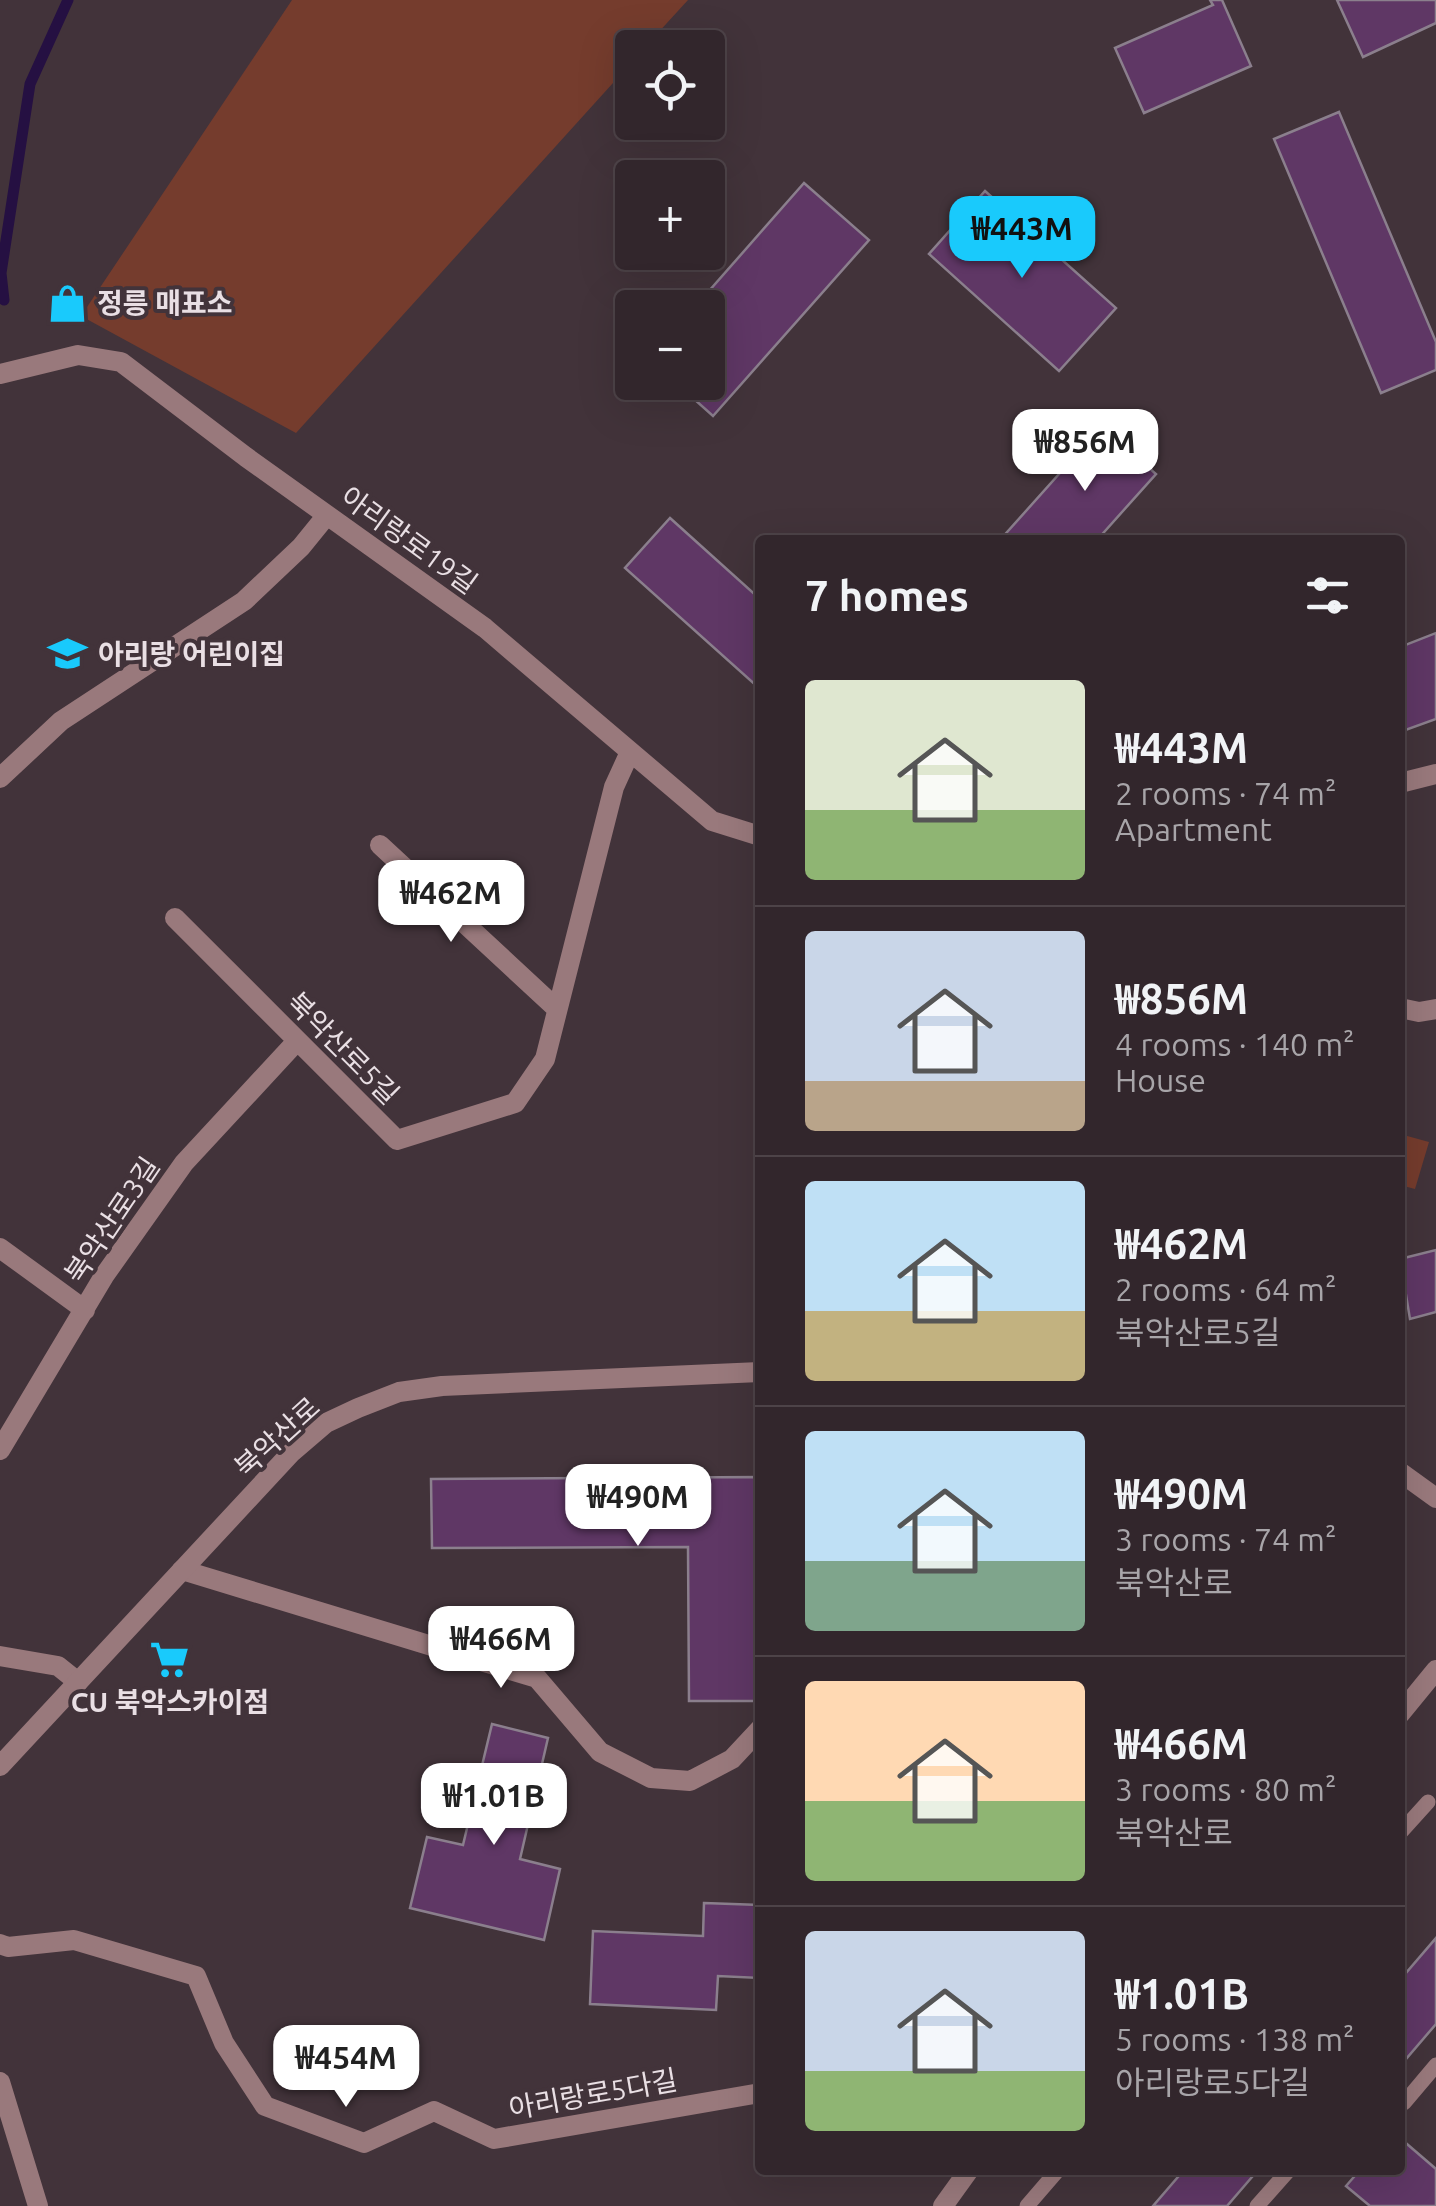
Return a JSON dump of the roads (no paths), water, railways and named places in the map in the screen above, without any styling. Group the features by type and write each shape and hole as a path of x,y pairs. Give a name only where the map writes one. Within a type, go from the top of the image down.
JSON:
{"street":[{"name":"아리랑로19길","path":"0,374 78,355 121,362 485,628 712,821 755,834"},
{"path":"0,778 61,721 244,601 301,547 327,515"},
{"name":"북악산로5길","path":"174,918 397,1140 515,1103 545,1060 614,787 630,752"},
{"path":"1405,781 1436,774"},
{"path":"380,844 557,1009"},
{"path":"1405,1009 1436,1009"},
{"name":"북악산로3길","path":"0,1450 104,1276 184,1162 296,1041"},
{"path":"0,1248 85,1310"},
{"name":"북악산로","path":"0,1766 292,1453 326,1422 399,1392 442,1386 755,1372"},
{"path":"1405,1476 1436,1498"},
{"path":"182,1570 536,1678 600,1752 651,1778 690,1781 732,1760 755,1735"},
{"path":"0,1656 58,1666 78,1682"},
{"path":"1405,1708 1436,1670"},
{"name":"아리랑로5다길","path":"0,1944 8,1947 74,1940 196,1976 224,2043 265,2106 364,2143 434,2110 494,2139 755,2094"},
{"path":"0,2082 38,2206"},
{"path":"943,2206 965,2175"}],"lane":[{"path":"1405,1827 1428,1802"},
{"path":"1405,2102 1436,2065"},
{"path":"1027,2206 1054,2175"},
{"path":"1281,2206 1262,2200 1284,2175"}],"waterway":[{"path":"4,300 1,273 30,84 68,0"}],"place":[{"name":"정릉 매표소","path":"67,303"},
{"name":"아리랑 어린이집","path":"68,654"},
{"name":"CU 북악스카이점","path":"170,1660"}]}
